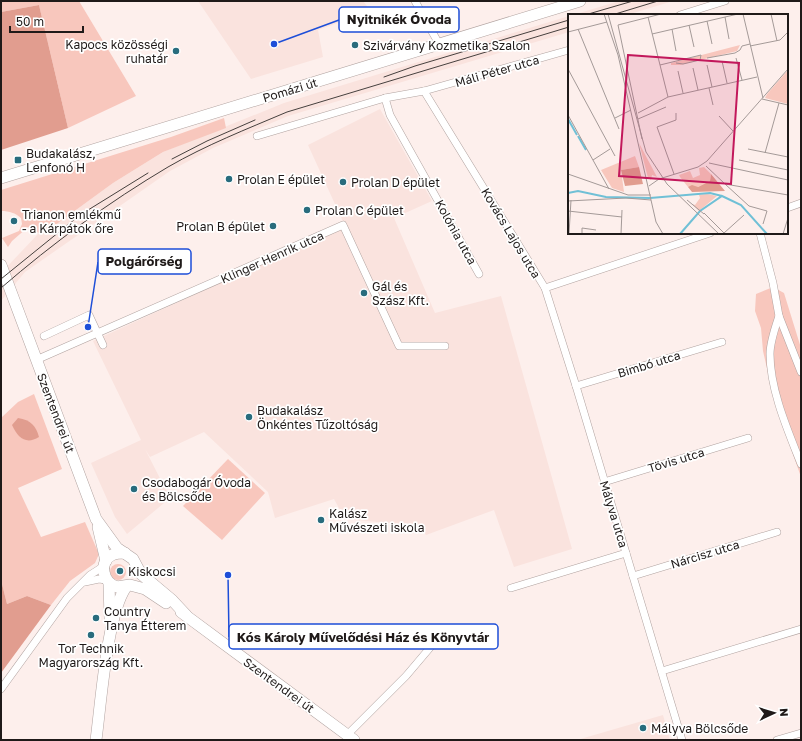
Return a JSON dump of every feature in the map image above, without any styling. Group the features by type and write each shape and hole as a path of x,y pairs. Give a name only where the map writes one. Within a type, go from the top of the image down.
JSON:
{"main road":[{"name":"Pomázi út","path":"1,178 580,1"},
{"name":"Szentendrei út","path":"1,265 9,281 36,360 96,518 117,548 125,553"},
{"path":"96,518 105,563 104,572 111,601 110,641"},
{"path":"105,563 113,554 125,553 133,559 141,574 172,600 186,615"},
{"path":"96,740 110,641 119,602 136,574 136,566"},
{"path":"107,582 117,587 128,586 145,588 186,615"},
{"name":"Szentendrei út","path":"186,615 351,738"}],"street":[{"path":"415,1 439,44"},
{"path":"683,14 725,1"},
{"name":"Máli Péter utca","path":"424,91 568,50"},
{"path":"257,136 385,98 424,91"},
{"name":"Kovács Lajos utca","path":"424,91 544,288 707,234"},
{"name":"Kolónia utca","path":"385,98 390,115 479,274"},
{"path":"788,208 801,203"},
{"name":"Klinger Henrik utca","path":"36,360 98,334 342,225 399,346 445,346"},
{"path":"760,234 773,283 779,316 801,372"},
{"name":"Mályva utca","path":"544,288 576,386 682,740"},
{"path":"44,336 89,315 103,345"},
{"path":"779,316 770,353 771,372 786,426 801,464"},
{"name":"Bimbó utca","path":"576,386 722,342"},
{"name":"Tövis utca","path":"604,482 748,438"},
{"name":"Nárcisz utca","path":"633,576 777,532"},
{"path":"511,588 626,553"},
{"path":"1,689 67,598 90,575 105,563"},
{"path":"83,583 92,579 107,582"},
{"path":"662,671 801,629"},
{"path":"351,738 445,630"},
{"path":"777,740 801,733"}],"shaded area":[{"path":"1,1 79,1 136,96 68,128 39,5 1,12"},
{"path":"198,1 363,1 371,11 318,30 323,57 251,79"},
{"path":"619,1 673,1 630,14 576,14"},
{"path":"39,5 68,128 1,150 1,12"},
{"path":"568,16 568,32 288,116 213,148 170,171 25,272 1,301 1,273 39,233 54,226 113,183 163,152 284,103"},
{"path":"380,109 432,201 394,218 435,313 501,296 572,549 514,567 494,510 426,535 421,526 345,519 334,499 275,518 268,492 204,432 150,457 145,449 170,498 127,534 115,517 91,463 141,440 93,341 345,226 308,145"},
{"path":"224,118 226,128 163,152 113,183 54,226 39,233 28,227 12,241 8,247 2,238 19,231 22,224 21,218 17,215 10,212 1,211 1,190 171,137"},
{"path":"773,287 784,293 801,348 801,477 775,403 763,351 761,328 755,311 756,294"},
{"path":"34,394 62,469 18,488 41,537 85,522 99,554 95,563 70,581 51,605 27,596 7,604 1,580 1,418 18,402"},
{"path":"18,418 30,422 39,437 26,440 20,437 12,425"},
{"path":"228,459 265,493 222,540 183,506"},
{"path":"115,564 121,564 126,569 124,578 121,580 115,580 110,575 110,569"},
{"path":"1,580 7,604 27,596 51,605 1,673"},
{"name":"Mályva Bölcsőde","path":"663,715 670,740 577,740"}],"tram line":[{"path":"588,14 633,1"},
{"path":"615,14 658,1"},
{"path":"384,77 415,66 568,20"},
{"path":"1,288 61,239 103,209 146,180 212,144 287,112 568,27"},
{"path":"172,159 207,141 255,120"},
{"path":"1,279 80,215 148,173"}],"place":[{"name":"Nyitnikék Óvoda","path":"274,44"},
{"name":"Szivárvány Kozmetika Szalon","path":"355,45"},
{"name":"Kapocs közösségi ruhatár","path":"176,51"},
{"name":"Budakalász, Lenfonó H","path":"18,160"},
{"name":"Prolan E épület","path":"229,179"},
{"name":"Prolan D épület","path":"343,182"},
{"name":"Prolan C épület","path":"307,210"},
{"name":"Trianon emlékmű - a Kárpátok őre","path":"14,221"},
{"name":"Prolan B épület","path":"273,226"},
{"name":"Gál és Szász Kft.","path":"364,293"},
{"name":"Polgárőrség","path":"88,327"},
{"name":"Budakalász Önkéntes Tűzoltóság","path":"249,417"},
{"name":"Csodabogár Óvoda és Bölcsőde","path":"134,489"},
{"name":"Kalász Művészeti iskola","path":"321,520"},
{"name":"Kiskocsi","path":"120,571"},
{"name":"Kós Károly Művelődési Ház és Könyvtár","path":"228,575"},
{"name":"Country Tanya Étterem","path":"96,618"},
{"name":"Tor Technik Magyarország Kft.","path":"91,635"},
{"name":"Mályva Bölcsőde","path":"643,728"}]}
